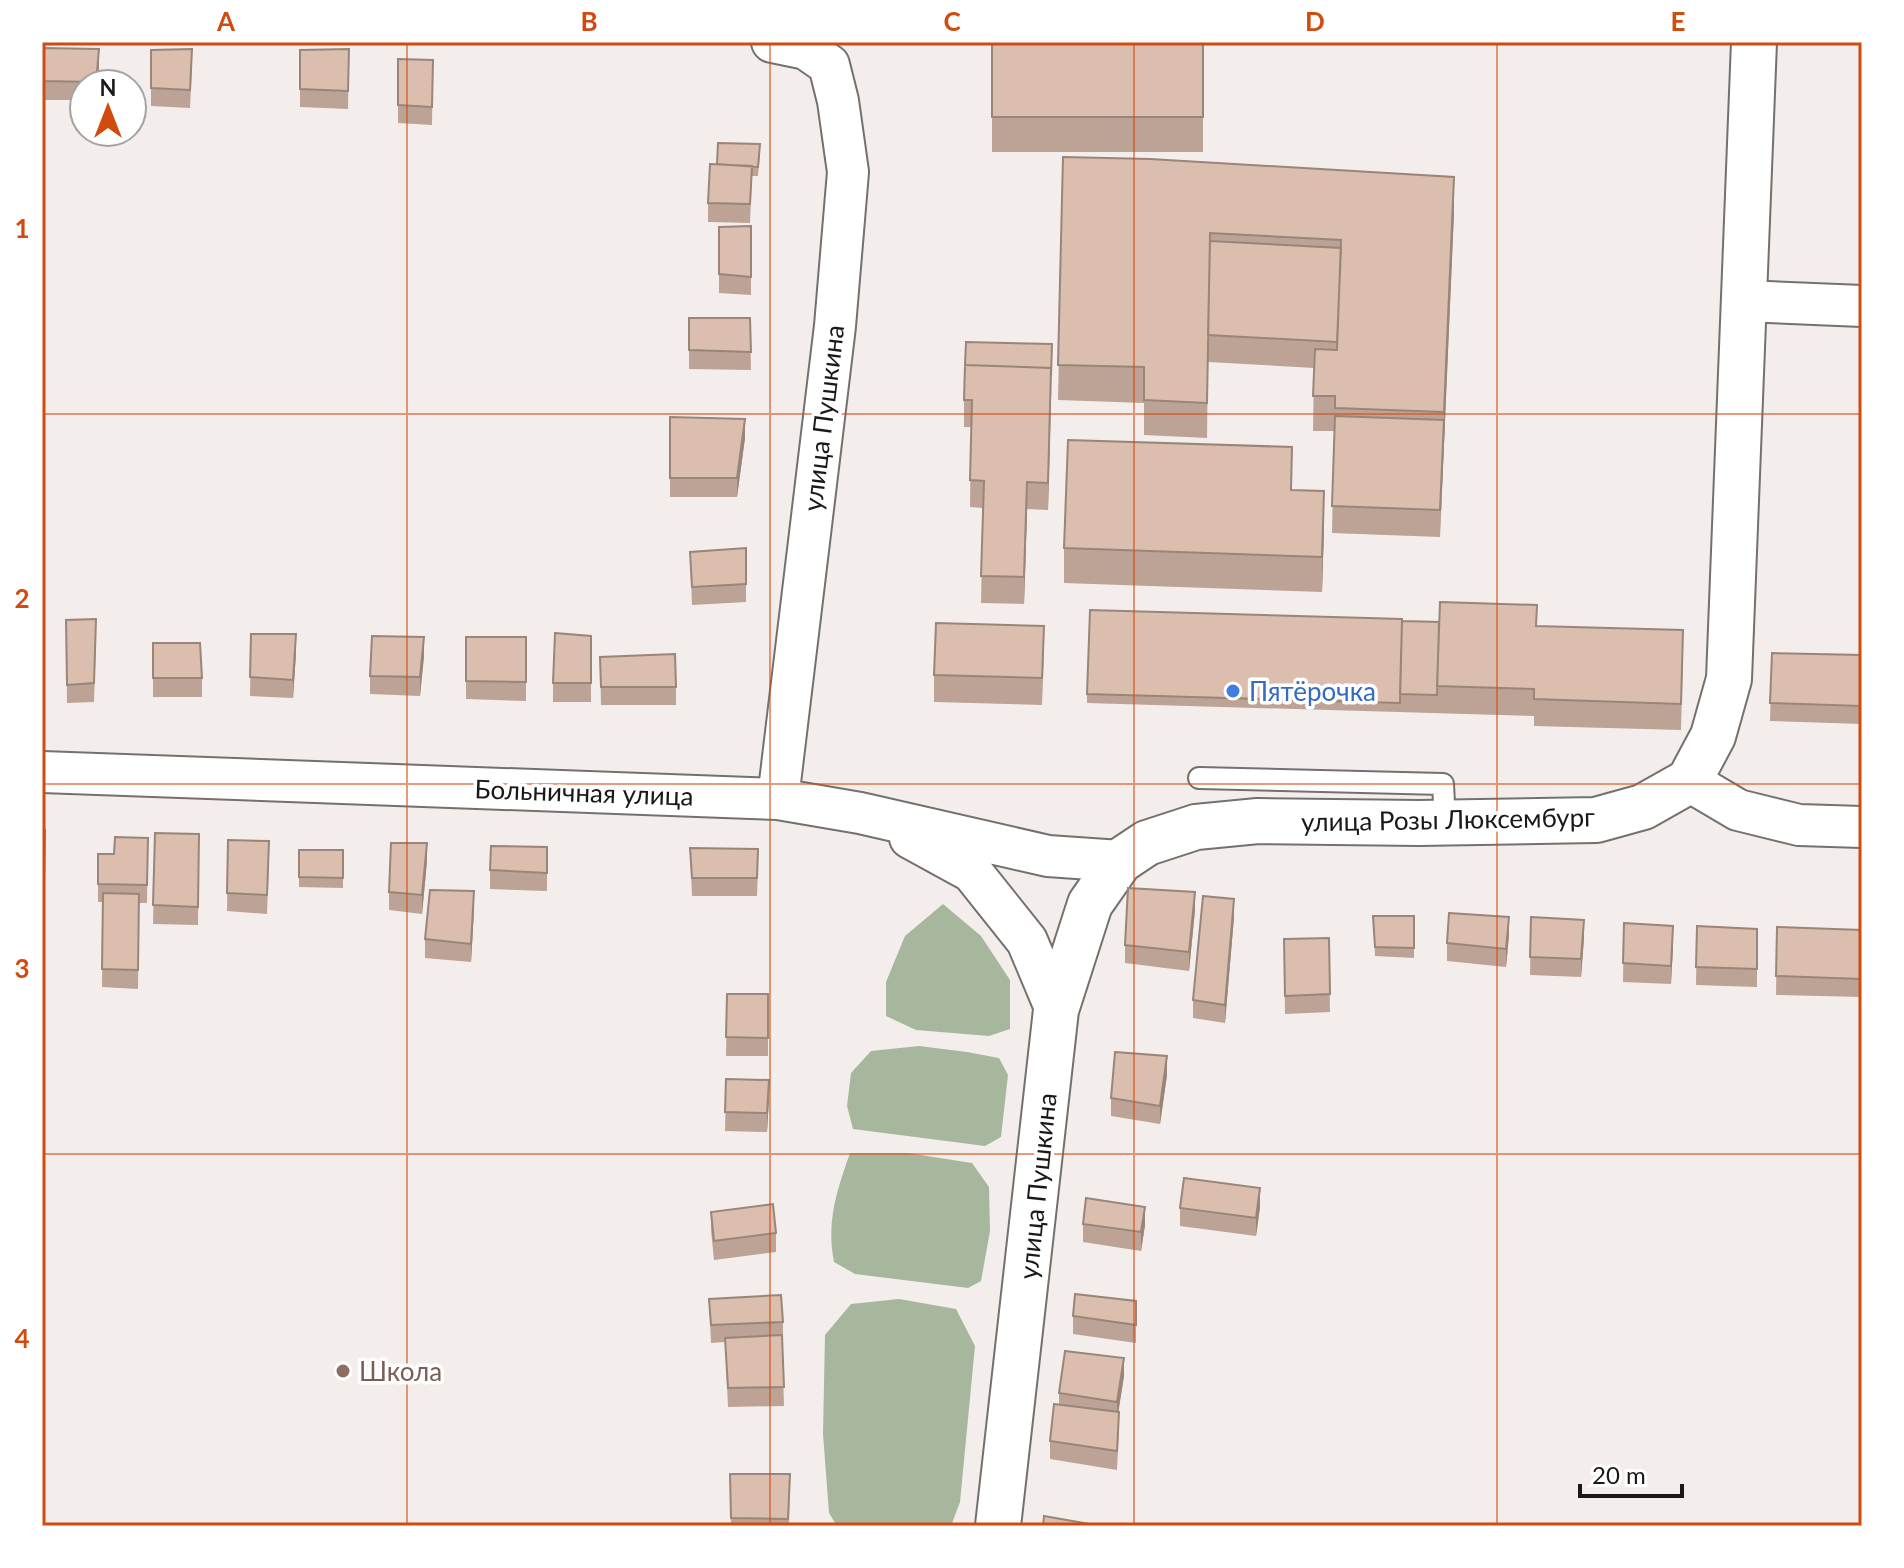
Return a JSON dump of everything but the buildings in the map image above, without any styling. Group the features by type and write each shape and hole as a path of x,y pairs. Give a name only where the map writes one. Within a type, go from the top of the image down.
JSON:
{"main road":[{"path":"1689,781 1713,736 1729,679 1754,42"},
{"name":"улица Розы Люксембург","path":"1120,861 1147,843 1196,827 1258,821 1445,823 1596,820 1643,807 1689,781"},
{"name":"улица Пушкина","path":"998,1526 1056,1010 1090,904 1120,861"}],"street":[{"name":"улица Пушкина","path":"778,799 835,326 848,172 838,101 829,65 789,46"},
{"path":"1743,301 1862,306"},
{"name":"Больничная улица","path":"42,772 778,799 860,813 1048,856 1120,861"},
{"path":"1689,781 1738,810 1799,825 1862,827"},
{"path":"860,813 882,821 972,872 1027,941 1056,1010"}],"lane":[{"path":"1199,778 1443,784 1445,823"}],"green space":[{"path":"943,904 981,936 1010,980 1010,1029 989,1036 916,1030 886,1016 886,982 905,936"},
{"path":"919,1046 999,1058 1008,1075 1001,1137 985,1146 853,1129 847,1106 851,1073 871,1051"},
{"path":"850,1153 908,1153 972,1163 989,1187 990,1231 981,1281 968,1288 855,1274 834,1262 832,1220"},
{"path":"899,1299 956,1309 975,1346 960,1502 951,1526 837,1526 829,1513 823,1434 825,1335 851,1304"}],"place":[{"name":"Пятёрочка","path":"1233,691"},
{"name":"Школа","path":"343,1371"}]}
